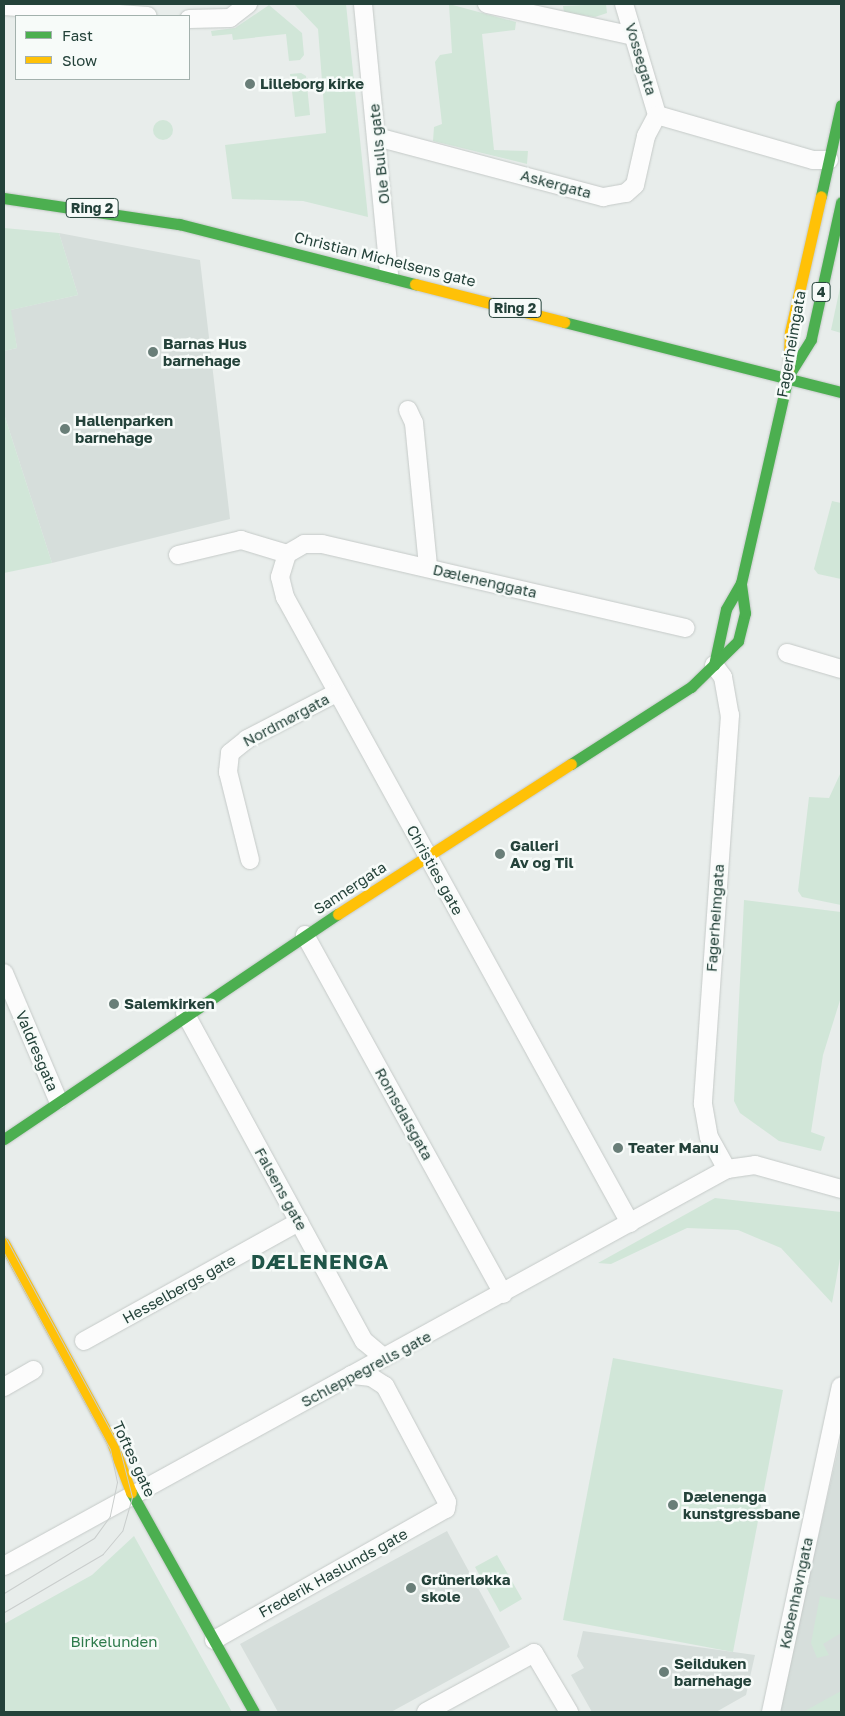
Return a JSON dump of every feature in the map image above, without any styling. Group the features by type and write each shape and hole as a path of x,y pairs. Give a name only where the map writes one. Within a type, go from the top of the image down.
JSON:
{"main road":[{"name":"Fagerheimgata","path":"714,665 738,641 742,628 741,583 788,376 790,332 841,105"},
{"name":"Christian Michelsens gate","path":"4,198 179,224 788,376 841,392"},
{"name":"4","path":"788,376 810,339 841,202"},
{"name":"Fagerheimgata","path":"714,665 726,609 741,583"},
{"name":"Sannergata","path":"4,1139 58,1100 305,934 680,694 714,665"},
{"name":"Toftes gate","path":"4,1243 111,1440 132,1495 254,1712"}],"street":[{"path":"190,19 230,18 248,4"},
{"name":"Ole Bulls gate","path":"363,4 377,137 388,275"},
{"path":"487,4 634,36"},
{"name":"Vossegata","path":"624,4 657,115"},
{"path":"4,6 129,15"},
{"path":"657,115 813,160 829,160"},
{"name":"Askergata","path":"377,137 603,197 626,193 635,185 646,136 657,115"},
{"path":"408,410 414,423 428,567"},
{"path":"178,555 241,540 287,554"},
{"name":"Dælenenggata","path":"287,554 311,542 428,567 685,628"},
{"name":"Christies gate","path":"287,554 280,577 283,592 336,693 630,1223"},
{"path":"787,653 841,669"},
{"name":"Fagerheimgata","path":"714,665 723,677 730,715 703,1104 709,1138 726,1169"},
{"name":"Nordmørgata","path":"250,860 228,772 230,753 247,739 336,693"},
{"name":"Romsdalsgata","path":"305,934 503,1294"},
{"name":"Valdresgata","path":"4,973 58,1100"},
{"name":"Falsens gate","path":"186,1013 364,1341 384,1358"},
{"path":"726,1169 755,1165 841,1189"},
{"name":"Schleppegrells gate","path":"4,1566 351,1375 503,1294 726,1169"},
{"name":"Hesselbergs gate","path":"84,1341 299,1222"},
{"path":"4,1387 34,1370"},
{"name":"Frederik Haslunds gate","path":"214,1640 438,1515 447,1502 385,1386 371,1377 351,1375"},
{"name":"Københavngata","path":"771,1712 841,1386"},
{"path":"426,1712 534,1653 568,1712"}],"shaded area":[{"path":"59,233 200,260 230,519 52,563 4,414 4,351 17,348 10,310 78,295"},
{"path":"841,1437 841,1712 778,1712"},
{"name":"Grünerløkka skole","path":"447,1531 510,1647 391,1712 278,1712 240,1644"},
{"name":"Seilduken barnehage","path":"583,1631 755,1655 746,1695 716,1712 592,1712 571,1675 584,1668 577,1656"}],"green space":[{"path":"294,4 346,4 368,217 303,201 232,199 225,145 326,133 318,29"},
{"path":"449,4 516,22 515,30 482,34 494,150 528,151 527,164 433,141 434,127 442,124 435,62 440,55 452,53"},
{"path":"606,4 607,13 595,17 564,12 563,6"},
{"path":"269,5 302,33 304,55 300,60 289,61 286,34 233,40 232,34 212,36 211,31 235,28"},
{"path":"301,73 306,76 310,115 295,117 290,74"},
{"path":"159,120 167,120 173,126 173,134 167,140 159,140 153,134 153,126"},
{"path":"4,228 59,233 78,295 11,310 17,348 4,351"},
{"path":"841,283 841,333 831,330"},
{"path":"4,414 52,563 4,573"},
{"path":"832,501 841,503 841,579 818,574 814,569"},
{"path":"841,772 841,905 802,897 798,891 809,797 829,798"},
{"path":"744,900 841,912 841,997 823,1055 811,1132 825,1137 821,1151 779,1141 740,1113 734,1101"},
{"path":"715,1198 841,1212 841,1253 832,1303 781,1248 738,1230 687,1228 611,1264 598,1263"},
{"name":"Dælenenga kunstgressbane","path":"613,1358 783,1390 733,1652 563,1620"},
{"name":"Birkelunden","path":"134,1536 232,1712 4,1712 4,1624 92,1575"},
{"path":"497,1555 522,1599 500,1612 475,1567"},
{"path":"820,1596 840,1600 841,1633 823,1644 829,1655 817,1658 811,1643"},
{"path":"841,1691 841,1712 803,1712"}],"tram line":[{"path":"4,1235 119,1446 132,1497 122,1531 103,1554 4,1612"},
{"path":"4,1253 110,1449 117,1482 110,1516 94,1538 4,1593"}],"traffic: fast":[{"path":"821,196 841,105"},
{"path":"4,198 179,224 415,284"},
{"path":"790,373 811,339 841,202"},
{"path":"564,322 841,392"},
{"path":"714,665 726,609 741,583 788,376"},
{"path":"571,764 691,687 738,641 745,613 741,583"},
{"path":"4,1139 338,914"},
{"path":"131,1492 254,1712"}],"traffic: slow":[{"path":"788,376 790,332 821,196"},
{"path":"415,284 564,322"},
{"path":"338,914 571,764"},
{"path":"4,1243 111,1440 131,1492"}],"place":[{"name":"Lilleborg kirke","path":"250,84"},
{"name":"Barnas Hus barnehage","path":"153,352"},
{"name":"Hallenparken barnehage","path":"65,429"},
{"name":"Galleri Av og Til","path":"500,854"},
{"name":"Salemkirken","path":"114,1004"},
{"name":"Teater Manu","path":"618,1148"},
{"name":"Dælenenga kunstgressbane","path":"673,1505"},
{"name":"Grünerløkka skole","path":"411,1588"},
{"name":"Seilduken barnehage","path":"664,1672"}],"district":[{"name":"DÆLENENGA","path":"320,1261"}]}
